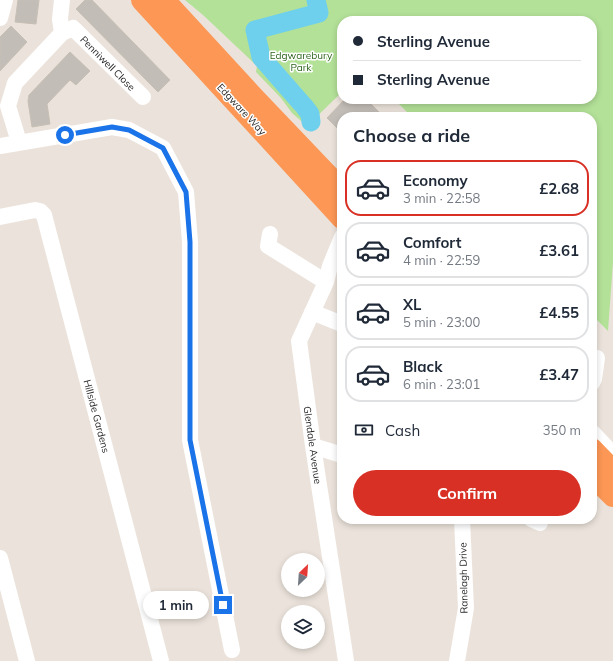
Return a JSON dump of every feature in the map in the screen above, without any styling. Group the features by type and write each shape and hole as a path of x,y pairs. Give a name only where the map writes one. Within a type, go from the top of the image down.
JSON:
{"highway":[{"name":"Edgware Way","path":"142,0 337,213"},
{"name":"Edgware Way","path":"164,0 255,99 308,148 337,184"},
{"path":"597,455 613,472"},
{"path":"597,480 613,496"}],"street":[{"path":"0,18 4,0"},
{"path":"19,142 8,106 15,83 62,33 60,19 62,0"},
{"name":"Penniwell Close","path":"62,33 73,28 123,86 143,97"},
{"path":"0,146 112,127 129,130 163,148 186,192 190,242 190,440 232,650"},
{"name":"Edgware Way","path":"308,148 337,171"},
{"name":"Hillside Gardens","path":"0,217 35,210 44,215 160,661"},
{"path":"270,234 268,246 326,282"},
{"name":"Glendale Avenue","path":"337,249 330,266 326,282 299,341 313,446 346,661"},
{"path":"312,312 337,322"},
{"path":"597,437 613,454"},
{"path":"313,446 337,453"},
{"name":"Ranelagh Drive","path":"457,661 466,608 462,524"},
{"path":"0,558 27,661"}],"green space":[{"name":"Edgwarebury Park","path":"185,0 613,0 613,262 608,331 597,320 597,112 407,112 399,104 597,104 597,16 337,16 337,97 307,126 292,113 281,98 256,72 257,66"}],"building":[{"path":"18,0 39,0 36,24 15,22"},
{"path":"85,0 92,0 170,80 158,92 76,9"},
{"path":"11,26 27,42 0,71 0,37"},
{"path":"70,52 90,71 76,85 70,80 47,104 50,124 32,127 28,101 29,95"},
{"path":"340,104 371,104 379,112 337,112 337,128 327,118"}],"waterway":[{"path":"302,104 261,57 255,30 319,13 316,0"},
{"path":"304,106 310,114 311,122"}],"route":[{"path":"65,135 112,127 129,130 163,148 186,192 190,242 190,440 223,605"}]}
